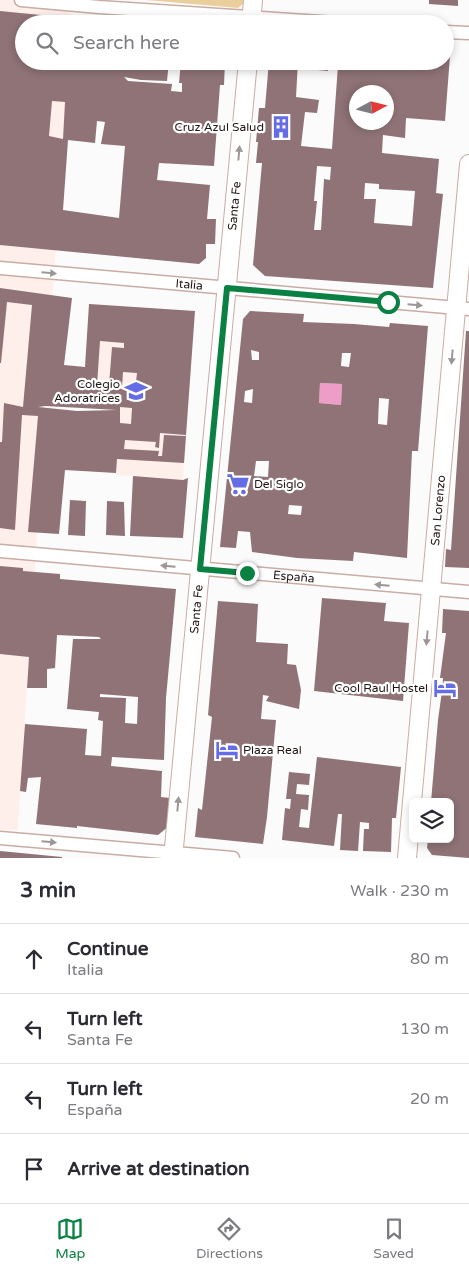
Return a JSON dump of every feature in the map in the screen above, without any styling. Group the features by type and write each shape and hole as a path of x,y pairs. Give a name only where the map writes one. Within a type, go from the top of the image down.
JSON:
{"main road":[{"name":"Santa Fe","path":"173,855 247,70"},
{"name":"San Lorenzo","path":"407,858 431,589 462,309 469,164"}],"street":[{"path":"21,0 99,7 270,15"},
{"path":"454,33 469,34"},
{"name":"Italia","path":"0,268 462,309"},
{"name":"España","path":"0,551 469,592"},
{"path":"0,838 173,855 233,858"}],"shaded area":[{"path":"0,0 21,0 72,5 71,15 15,15 15,70 67,70 18,830 0,830"},
{"path":"146,0 248,0 238,8"},
{"name":"Colegio Adoratrices","path":"89,304 127,306 123,363 191,367 183,480 116,475 120,410 82,408"},
{"path":"320,383 342,384 341,405 319,403"}],"building":[{"path":"429,0 458,0 458,6 429,4"},
{"path":"0,11 41,15 15,15 15,70 168,70 167,81 124,77 128,81 172,84 171,91 182,92 182,83 179,83 180,70 225,70 224,85 220,85 214,166 159,163 157,180 210,185 207,219 216,219 215,244 206,244 206,258 199,264 0,245","holes":["52,101 65,102 63,139 49,136","97,121 105,122 101,144 125,146 119,218 63,210 68,140 95,143"]},
{"path":"268,70 298,70 296,97 319,100 317,113 305,112 301,146 332,149 338,70 449,70 445,121 406,118 405,138 383,135 382,153 439,159 436,193 443,194 433,288 265,276 253,265 262,163 256,163 258,142 256,142 259,108 265,108","holes":["317,166 331,167 330,180 324,179 321,230 314,230 317,201 314,201","365,183 379,184 379,189 415,191 412,226 374,223 376,199 364,199"]},
{"path":"0,288 72,298 64,365 85,367 89,304 195,311 186,435 160,433 159,448 155,447 156,442 125,440 124,449 159,451 158,456 162,456 164,435 186,436 184,463 117,459 116,473 65,470 59,534 28,532 38,416 22,415 15,530 0,528 0,442 2,442 4,403 23,407 32,305 7,302 0,363","holes":["100,341 124,343 124,348 112,347 109,385 97,385","123,372 137,373 135,389 122,388","45,406 117,410 77,411 38,407","120,407 132,408 131,424 120,423"]},
{"path":"250,311 304,314 303,322 389,327 390,323 428,326 418,451 412,451 407,558 354,552 353,561 297,558 252,552 250,532 238,531 236,548 220,547 243,319","holes":["251,350 259,352 259,360 252,360","342,353 351,353 349,367 341,366","320,383 342,384 341,405 319,403","253,389 252,403 244,402 245,391","379,398 389,399 387,425 378,424","256,461 269,461 268,477 254,476","289,505 302,506 301,515 288,514"]},
{"path":"466,331 469,331 469,568 445,567 446,549 451,550"},
{"path":"133,476 183,480 188,478 183,538 130,536"},
{"path":"70,500 86,501 85,536 68,535"},
{"path":"107,501 124,502 125,536 106,535"},
{"path":"0,566 23,568 23,571 60,574 60,579 176,589 166,698 164,760 112,757 111,766 162,771 161,797 170,798 169,826 158,835 77,826 77,828 36,824 41,777 28,778 26,792 20,791 25,724 87,729 85,755 101,756 103,721 98,720 99,712 67,709 73,639 101,639 99,637 57,635 55,668 47,669 47,688 27,688 29,657 0,654","holes":["100,694 138,697 137,724 125,723 126,698 100,697"]},
{"path":"322,598 386,603 384,621 409,623 403,701 314,691"},
{"path":"218,601 258,604 256,642 288,644 287,664 296,665 301,690 299,709 266,701 269,696 263,695 261,719 276,720 263,844 195,837 198,808 202,810 212,717 208,715"},
{"path":"443,609 469,611 469,858 432,855 427,848 428,843 454,843 454,798 431,798 443,678 440,678 446,633 442,633"},
{"path":"317,757 401,767 396,818 392,818 391,852 363,851 364,829 369,829 369,823 360,822 358,851 340,850 342,814 338,814 334,846 282,840 285,808 290,809 291,799 286,799 289,772 310,774 309,785 297,784 296,794 309,795 308,810 301,809 299,827 309,828"},
{"path":"0,851 62,857 62,858 0,858"}],"place":[{"name":"Cruz Azul Salud","path":"281,127"},
{"name":"Colegio Adoratrices","path":"136,391"},
{"name":"Del Siglo","path":"238,484"},
{"name":"Cool Raul Hostel","path":"445,688"},
{"name":"Plaza Real","path":"227,750"}],"route":[{"path":"247,573 200,569 227,288 388,302"}]}
